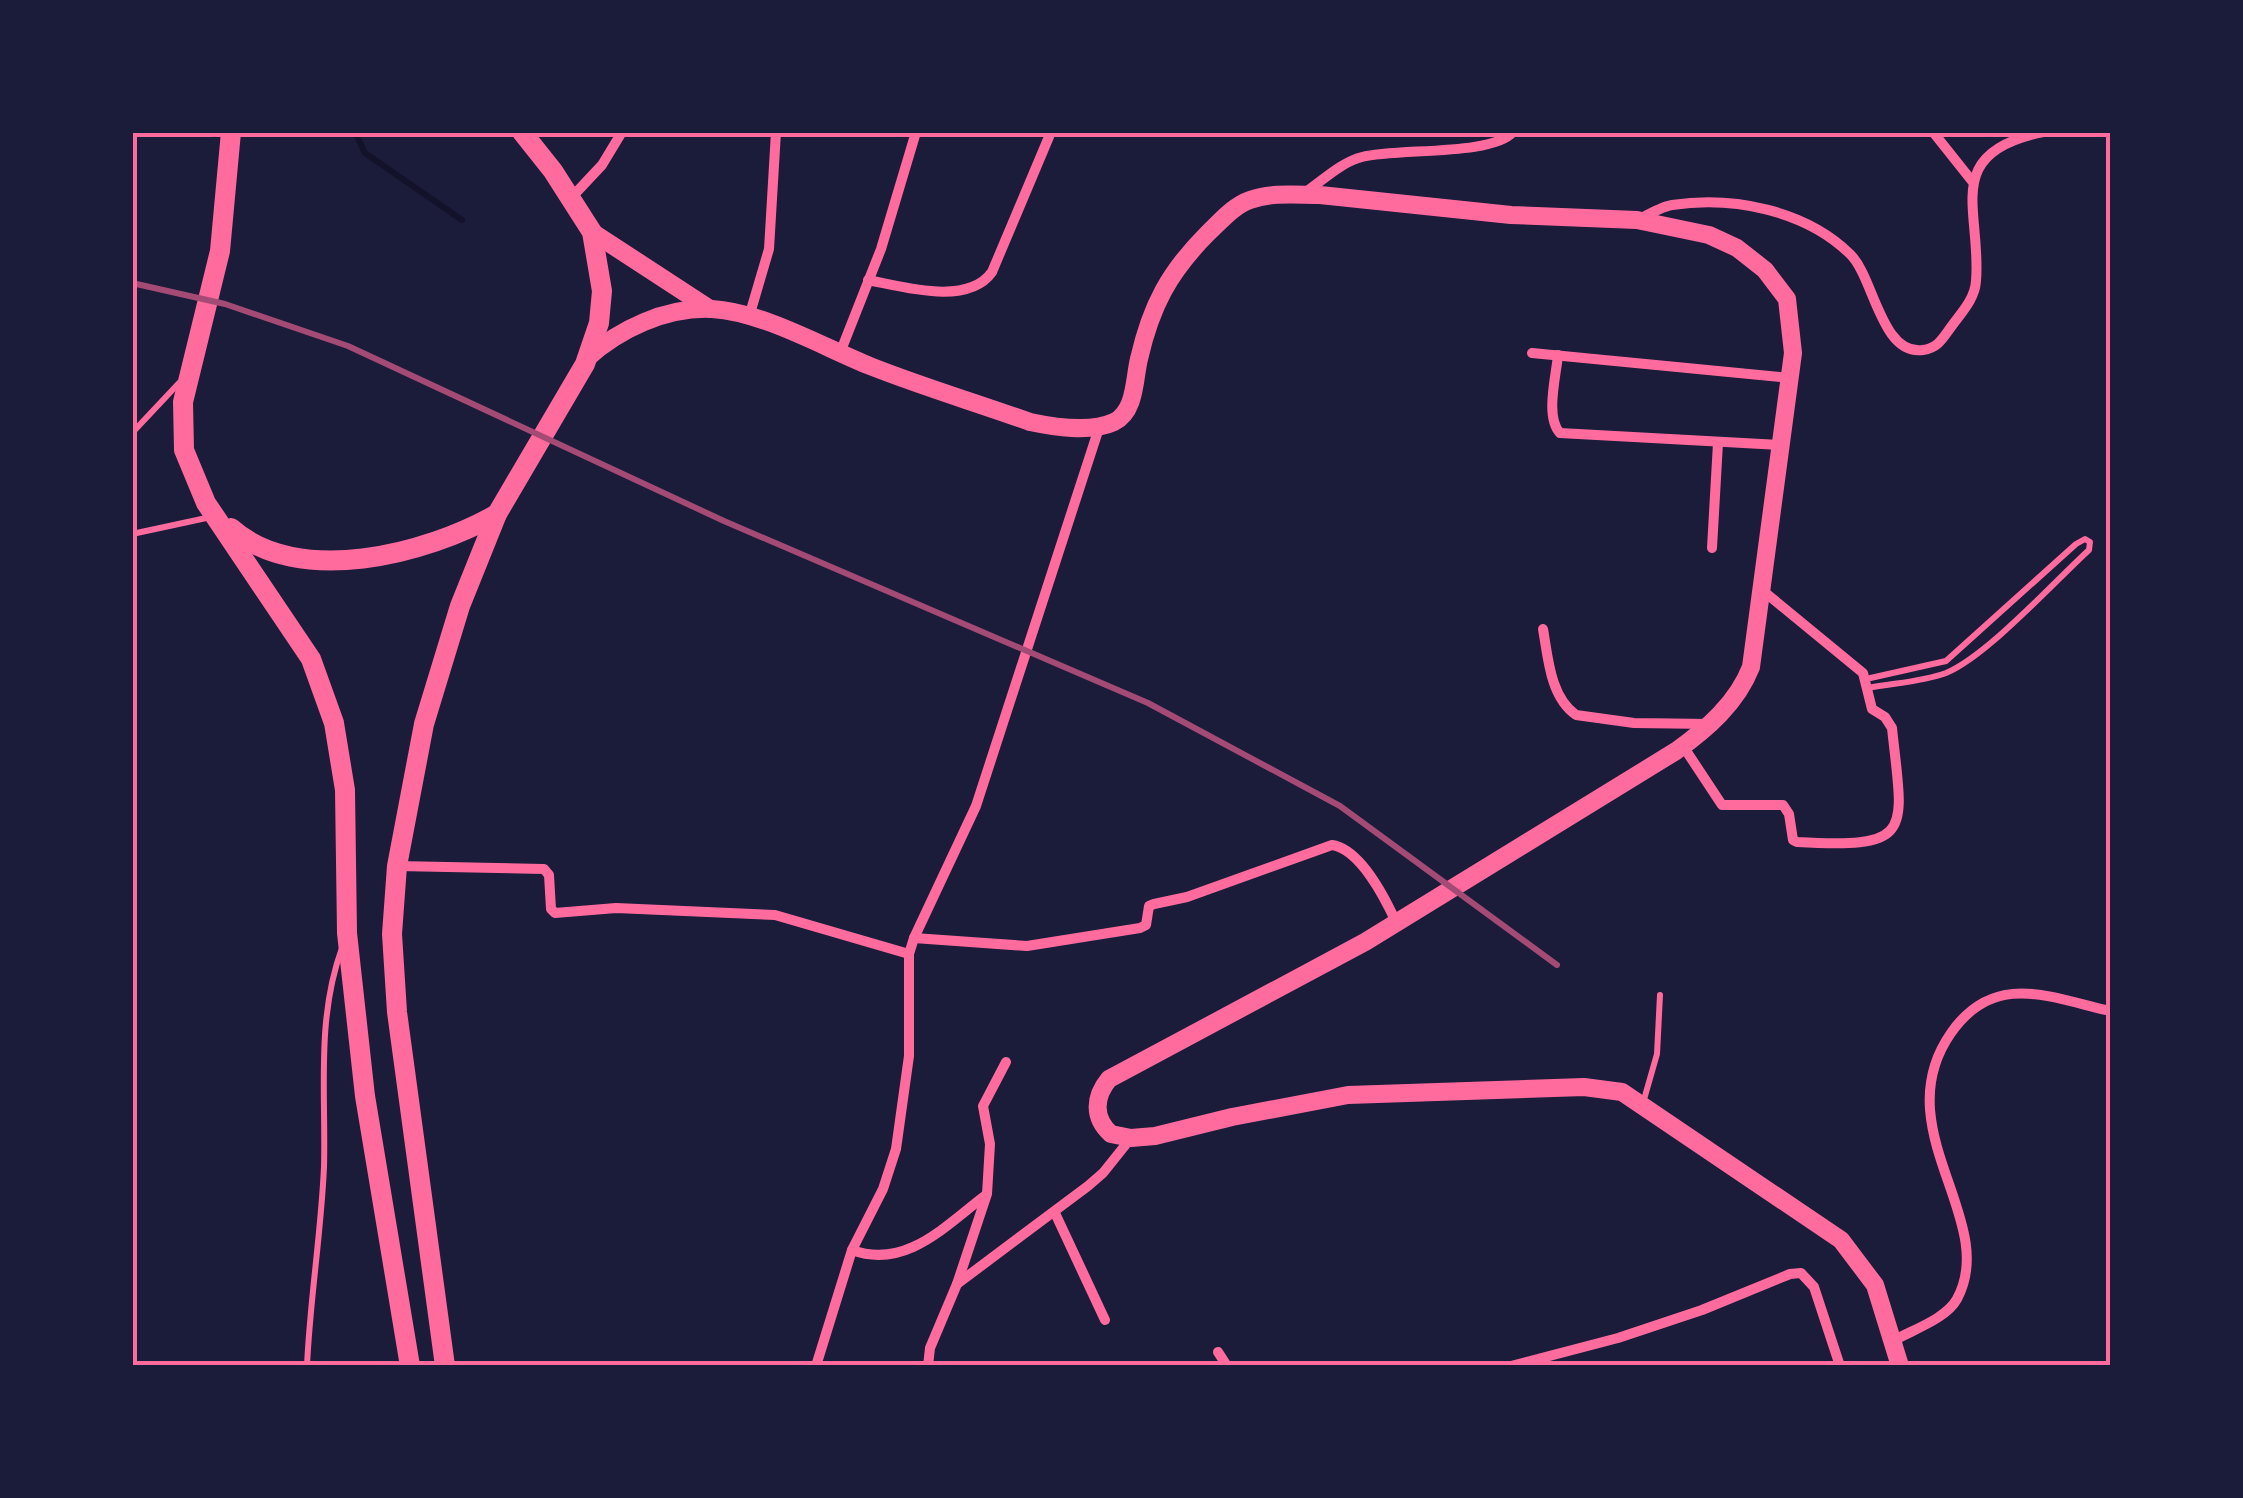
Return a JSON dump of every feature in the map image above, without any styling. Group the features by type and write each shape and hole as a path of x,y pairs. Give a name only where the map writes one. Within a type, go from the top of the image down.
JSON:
{"main road":[{"path":"230,132 220,251 183,402 184,450 194,480 296,632 322,686 337,740 348,865 347,933 366,1096 410,1366"},
{"path":"522,132 553,170 592,232 710,309"},
{"path":"540,132 553,170"},
{"path":"586,359 613,337 652,319 710,309 749,317 1030,422 1048,426 1100,425 1116,421 1124,413 1136,384 1146,331 1156,305 1168,279 1194,246 1232,210 1251,200 1302,194 1512,216 1637,220 1709,235 1737,248 1766,270 1782,290 1790,310 1790,378 1750,667 1732,700 1711,724 1683,746 1404,918 1109,1079 1102,1088 1098,1119 1112,1134 1131,1138 1348,1095 1584,1087 1622,1092 1842,1240 1874,1284 1900,1366"},
{"path":"446,1366 398,1012 392,934 397,866 438,670 497,514 586,359 599,323 602,291 592,232"},
{"path":"217,516 245,540 264,550 325,560 390,553 435,543 460,535 497,514"}],"street":[{"path":"570,199 602,165 622,132"},
{"path":"749,317 769,249 776,132"},
{"path":"840,353 916,132"},
{"path":"868,280 941,290 974,288 985,282 1051,132"},
{"path":"1302,194 1356,158 1498,144 1513,132"},
{"path":"1933,132 1972,181"},
{"path":"1637,220 1668,205 1726,202 1783,213 1827,236 1852,255 1891,334 1913,350 1926,350 1939,344 1972,299 1976,282 1972,181 1988,157 2007,144 2043,132"},
{"path":"1532,352 1790,378"},
{"path":"1558,355 1553,415 1554,426 1560,433 1780,445"},
{"path":"816,1366 852,1250 884,1189 896,1149 909,1056 909,954 976,806 1100,425"},
{"path":"1712,548 1718,442"},
{"path":"1683,746 1722,805 1783,805 1789,814 1793,840 1797,842 1877,840 1895,827 1900,812 1892,728 1885,717 1872,709 1868,683 1761,589"},
{"path":"1543,628 1560,697 1576,715 1634,722 1711,724"},
{"path":"914,938 1027,946 1144,927 1154,904 1187,897 1332,845 1348,852 1404,918"},
{"path":"397,866 544,869 549,875 550,909 555,913 616,908 775,914 909,954"},
{"path":"1893,1341 1945,1312 1955,1304 1961,1291 1966,1248 1937,1152 1929,1097 1936,1056 1953,1030 1989,997 2006,993 2028,993 2110,1011"},
{"path":"928,1366 930,1348 957,1284 987,1194 990,1144 984,1106 1006,1062"},
{"path":"957,1284 1103,1173 1131,1138"},
{"path":"852,1250 878,1257 908,1250 987,1194"},
{"path":"1055,1213 1105,1320"},
{"path":"1511,1366 1618,1338 1801,1273 1814,1287 1840,1366"},
{"path":"1218,1352 1227,1366"}],"lane":[{"path":"132,434 189,372"},
{"path":"132,534 217,516"},
{"path":"2085,539 2090,542 2089,550 1970,659 1935,676 1868,683 1946,661 2076,544 2085,539"},
{"path":"307,1366 324,1170 325,1016 333,972 347,933"},
{"path":"1643,1104 1657,1054 1660,994"}],"waterway":[{"path":"355,132 365,153 462,220"}],"railway":[{"path":"132,283 225,304 348,346 724,521 1148,703 1340,806 1557,965"}]}
